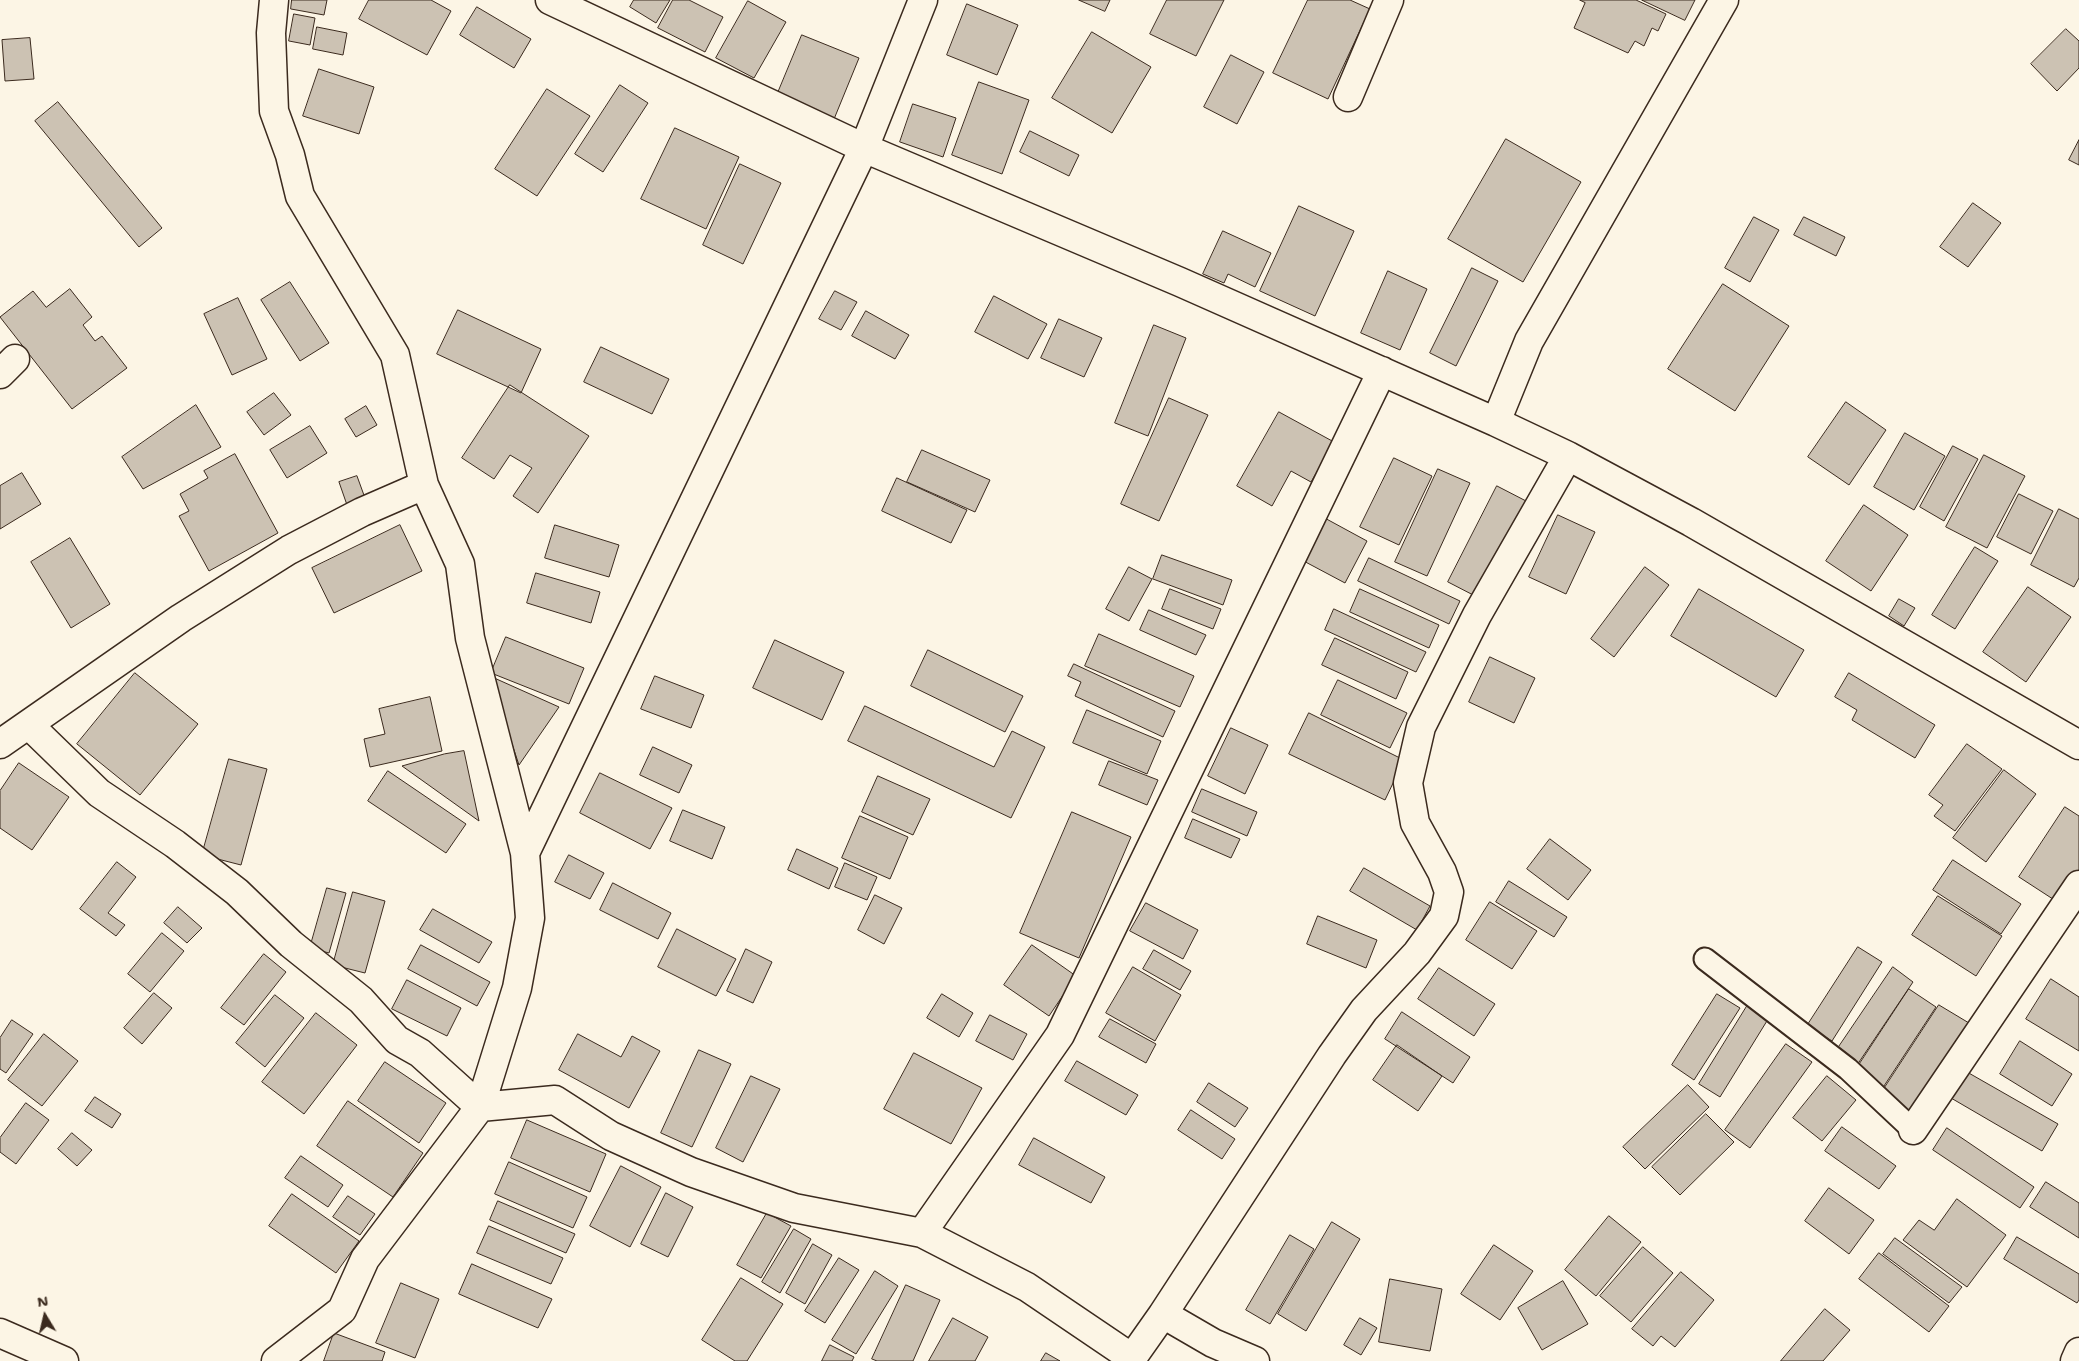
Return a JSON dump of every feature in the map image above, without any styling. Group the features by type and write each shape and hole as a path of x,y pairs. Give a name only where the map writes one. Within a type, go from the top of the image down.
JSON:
{"street":[{"path":"274,0 271,33 274,111 290,155 300,196 395,355 424,485 460,564 470,638 525,853 530,918 517,988 480,1107 365,1259 342,1310 276,1361"},
{"path":"550,0 864,148 1180,282 1496,422 1568,456 1699,527 2079,745"},
{"path":"525,853 864,148 923,0"},
{"path":"1348,96 1389,0"},
{"path":"1496,422 1529,341 1724,0"},
{"path":"922,1233 1060,1035 1382,371"},
{"path":"29,724 99,793 175,844 237,892 291,944 361,1000 397,1040 420,1053 480,1107 555,1100 610,1136 691,1172 794,1208 922,1233 1027,1287 1131,1360 1332,1055 1364,1010 1418,953 1444,916 1449,892 1442,872 1415,823 1408,784 1421,727 1477,615 1568,456"},
{"path":"0,744 181,618 289,550 362,512 424,485"},
{"path":"1912,1130 2079,885"},
{"path":"1163,1314 1213,1343 1255,1361"},
{"path":"0,1333 64,1361"},
{"path":"2075,1361 2079,1352"}],"lane":[{"path":"1705,959 1848,1069 1912,1130"}],"building":[{"path":"292,0 327,0 324,15 291,9"},
{"path":"369,0 431,0 451,11 427,55 359,19"},
{"path":"634,0 670,0 656,23 630,7"},
{"path":"673,0 689,0 723,17 705,52 658,28"},
{"path":"1079,0 1110,0 1105,11"},
{"path":"1167,0 1224,0 1196,56 1150,34"},
{"path":"1308,0 1350,0 1370,9 1328,99 1273,73"},
{"path":"1580,0 1636,0 1666,14 1658,31 1652,28 1644,46 1635,41 1628,53 1574,28 1585,3"},
{"path":"1642,0 1695,0 1685,20"},
{"path":"748,1 786,22 754,78 716,58"},
{"path":"967,4 1018,25 997,75 947,55"},
{"path":"477,7 531,39 514,68 460,35"},
{"path":"294,14 315,18 310,45 289,41"},
{"path":"317,27 347,33 343,55 313,49"},
{"path":"2066,29 2079,41 2079,68 2057,91 2031,64"},
{"path":"1092,32 1151,67 1112,133 1052,98"},
{"path":"802,35 859,58 832,124 775,100"},
{"path":"30,38 34,79 5,81 2,40"},
{"path":"1231,55 1264,72 1237,124 1204,107"},
{"path":"319,69 374,87 359,134 303,116"},
{"path":"979,82 1029,100 1002,174 952,155"},
{"path":"620,85 648,103 603,172 575,154"},
{"path":"547,89 590,116 537,196 495,169"},
{"path":"58,102 162,228 139,247 35,121"},
{"path":"913,104 956,118 943,157 900,142"},
{"path":"675,128 739,157 706,229 641,199"},
{"path":"1030,131 1079,155 1069,176 1020,152"},
{"path":"1506,139 1581,182 1523,282 1448,239"},
{"path":"2079,140 2079,165 2069,160"},
{"path":"740,164 781,183 743,264 703,245"},
{"path":"1973,203 2001,223 1968,267 1940,247"},
{"path":"1299,206 1354,231 1315,316 1260,291"},
{"path":"1754,217 1779,230 1750,282 1725,268"},
{"path":"1804,217 1845,237 1836,256 1794,235"},
{"path":"1223,231 1271,253 1255,287 1228,274 1224,283 1203,274"},
{"path":"1472,268 1498,281 1456,366 1430,353"},
{"path":"1388,271 1427,289 1400,350 1361,333"},
{"path":"290,282 329,343 300,361 261,300"},
{"path":"1723,284 1789,326 1735,411 1668,369"},
{"path":"70,289 92,317 83,325 95,341 102,336 127,368 72,409 0,317 33,291 46,307"},
{"path":"835,291 857,302 841,330 819,319"},
{"path":"994,296 1047,324 1028,359 975,332"},
{"path":"238,298 267,359 232,375 204,314"},
{"path":"458,310 541,349 521,393 437,354"},
{"path":"866,311 909,335 895,359 852,336"},
{"path":"1059,319 1102,338 1084,377 1041,358"},
{"path":"1154,325 1186,338 1148,436 1115,423"},
{"path":"601,347 669,379 652,414 584,382"},
{"path":"510,385 589,436 538,513 513,496 532,468 510,455 494,479 462,458"},
{"path":"274,393 291,415 264,435 247,412"},
{"path":"1169,398 1208,415 1159,521 1121,504"},
{"path":"1846,402 1886,430 1849,485 1808,457"},
{"path":"196,405 221,447 143,489 122,457"},
{"path":"366,406 377,425 356,437 345,419"},
{"path":"1279,412 1334,442 1311,482 1291,471 1272,506 1237,486"},
{"path":"310,426 327,453 287,478 270,450"},
{"path":"1905,433 1945,456 1914,510 1874,487"},
{"path":"1953,446 1978,459 1944,521 1920,507"},
{"path":"922,450 990,480 975,512 907,482"},
{"path":"235,454 278,533 209,571 179,516 189,511 180,494 208,478 204,471"},
{"path":"1984,455 2025,476 1987,548 1946,527"},
{"path":"1394,458 1432,476 1399,545 1360,527"},
{"path":"1438,469 1470,483 1427,576 1395,562"},
{"path":"22,473 41,504 0,529 0,486"},
{"path":"357,476 365,498 347,505 339,482"},
{"path":"897,478 967,510 951,543 882,511"},
{"path":"1497,486 1528,502 1479,598 1448,582"},
{"path":"2019,494 2053,511 2031,554 1997,537"},
{"path":"1864,505 1908,535 1871,591 1826,561"},
{"path":"2059,509 2079,519 2079,578 2074,587 2031,565"},
{"path":"1558,515 1595,532 1566,594 1529,577"},
{"path":"1321,516 1367,541 1345,583 1298,558"},
{"path":"400,525 422,571 334,613 312,568"},
{"path":"555,525 619,545 609,577 545,558"},
{"path":"70,538 110,604 71,628 31,562"},
{"path":"1975,547 1998,561 1955,629 1932,615"},
{"path":"1162,555 1232,580 1223,605 1153,579"},
{"path":"1369,558 1460,601 1449,624 1358,581"},
{"path":"1129,567 1152,579 1129,621 1106,609"},
{"path":"1645,567 1669,585 1614,657 1591,639"},
{"path":"536,573 600,592 591,623 527,603"},
{"path":"2028,587 2071,617 2026,682 1983,652"},
{"path":"1170,589 1221,609 1213,629 1162,609"},
{"path":"1360,589 1439,625 1429,648 1350,612"},
{"path":"1699,589 1804,650 1776,697 1671,636"},
{"path":"1899,599 1915,608 1904,626 1889,616"},
{"path":"1334,609 1426,652 1416,672 1325,630"},
{"path":"1149,610 1206,635 1196,655 1140,630"},
{"path":"1099,634 1194,676 1180,707 1085,666"},
{"path":"506,637 584,668 569,704 491,673"},
{"path":"1335,638 1408,672 1396,699 1322,665"},
{"path":"775,640 844,672 822,720 753,688"},
{"path":"928,650 1023,696 1005,732 911,686"},
{"path":"1490,657 1535,678 1514,723 1469,702"},
{"path":"1074,664 1175,711 1163,737 1075,696 1081,682 1068,676"},
{"path":"135,673 198,724 140,795 77,744"},
{"path":"1849,673 1935,725 1915,758 1852,720 1857,710 1835,697"},
{"path":"655,676 704,695 691,728 641,709"},
{"path":"492,677 559,707 519,765 506,726"},
{"path":"1338,680 1407,713 1390,748 1321,715"},
{"path":"430,697 442,751 370,767 364,739 385,734 379,709"},
{"path":"865,706 994,767 1012,731 1045,747 1011,818 848,741"},
{"path":"1087,710 1161,741 1147,774 1073,743"},
{"path":"1309,713 1404,760 1385,800 1289,754"},
{"path":"1231,728 1268,745 1245,794 1208,776"},
{"path":"1967,744 2002,769 1955,831 1934,816 1943,805 1929,795"},
{"path":"653,747 692,765 679,793 640,775"},
{"path":"464,751 479,821 402,766 444,754"},
{"path":"229,759 267,769 241,865 202,855"},
{"path":"1109,761 1158,780 1147,805 1099,785"},
{"path":"19,763 69,797 32,850 0,828 0,791"},
{"path":"2004,770 2036,794 1986,862 1953,838"},
{"path":"388,771 466,824 446,853 368,801"},
{"path":"600,773 672,808 650,849 580,813"},
{"path":"878,776 930,799 913,835 862,812"},
{"path":"1202,789 1257,812 1247,836 1192,812"},
{"path":"2065,807 2079,816 2079,872 2059,903 2019,877"},
{"path":"683,810 725,827 712,859 670,841"},
{"path":"1072,812 1131,837 1079,958 1020,933"},
{"path":"860,816 908,837 890,879 842,858"},
{"path":"1193,819 1240,839 1231,858 1185,838"},
{"path":"1550,839 1591,870 1568,900 1527,869"},
{"path":"797,849 838,868 829,889 788,870"},
{"path":"569,855 604,873 590,899 555,882"},
{"path":"1953,860 2021,904 2001,934 1933,890"},
{"path":"117,862 136,877 108,913 125,925 116,936 80,909"},
{"path":"845,863 877,877 867,900 835,887"},
{"path":"1364,868 1430,906 1417,930 1350,891"},
{"path":"1509,881 1567,917 1554,937 1496,902"},
{"path":"613,883 671,913 658,939 600,910"},
{"path":"327,888 346,893 329,953 310,948"},
{"path":"353,892 385,901 365,973 333,965"},
{"path":"875,895 902,908 884,944 858,930"},
{"path":"1938,896 2002,936 1976,976 1912,935"},
{"path":"1490,902 1537,931 1512,969 1466,940"},
{"path":"1146,903 1198,930 1183,959 1130,931"},
{"path":"178,907 202,928 187,943 164,923"},
{"path":"433,909 492,942 479,963 420,930"},
{"path":"1318,916 1377,940 1366,968 1307,944"},
{"path":"677,929 736,959 716,996 658,967"},
{"path":"162,933 184,951 150,992 128,974"},
{"path":"421,945 490,982 477,1006 408,969"},
{"path":"1032,945 1076,976 1049,1016 1004,985"},
{"path":"1858,947 1882,962 1832,1041 1807,1026"},
{"path":"746,949 772,962 753,1003 727,991"},
{"path":"1154,950 1191,971 1180,990 1143,969"},
{"path":"264,954 286,972 244,1025 221,1008"},
{"path":"1133,967 1181,995 1155,1041 1106,1013"},
{"path":"1893,967 1913,982 1855,1068 1834,1054"},
{"path":"1439,968 1495,1004 1474,1036 1418,999"},
{"path":"2051,979 2079,997 2079,1051 2026,1019"},
{"path":"407,980 461,1008 447,1036 392,1009"},
{"path":"1909,989 1936,1007 1882,1089 1855,1071"},
{"path":"154,993 172,1008 142,1044 124,1028"},
{"path":"942,994 973,1013 959,1037 927,1018"},
{"path":"1717,994 1740,1008 1694,1080 1672,1065"},
{"path":"275,995 304,1018 265,1067 236,1043"},
{"path":"1749,1003 1770,1016 1720,1097 1699,1084"},
{"path":"1939,1005 1969,1023 1909,1114 1880,1095"},
{"path":"1402,1012 1470,1057 1453,1083 1385,1039"},
{"path":"316,1013 357,1045 304,1114 262,1082"},
{"path":"990,1015 1027,1034 1013,1060 976,1041"},
{"path":"1110,1019 1156,1044 1146,1063 1099,1037"},
{"path":"12,1020 33,1034 6,1073 0,1069 0,1038"},
{"path":"44,1034 78,1061 42,1106 8,1080"},
{"path":"578,1034 621,1057 632,1036 660,1051 629,1108 559,1070"},
{"path":"2020,1041 2072,1074 2052,1106 2000,1074"},
{"path":"1786,1044 1812,1062 1750,1148 1725,1130"},
{"path":"1397,1045 1442,1076 1418,1111 1373,1080"},
{"path":"699,1050 731,1064 692,1147 661,1133"},
{"path":"914,1053 982,1088 951,1144 884,1109"},
{"path":"1077,1061 1138,1095 1126,1115 1065,1081"},
{"path":"385,1062 446,1103 419,1143 358,1101"},
{"path":"1967,1072 2058,1124 2042,1151 1951,1098"},
{"path":"751,1076 780,1089 743,1162 716,1148"},
{"path":"1827,1076 1856,1100 1822,1141 1793,1118"},
{"path":"1209,1083 1248,1108 1235,1127 1197,1102"},
{"path":"1688,1085 1709,1107 1645,1169 1623,1147"},
{"path":"95,1097 121,1114 112,1128 85,1111"},
{"path":"348,1101 423,1153 393,1197 317,1146"},
{"path":"26,1103 49,1120 16,1164 0,1152 0,1138"},
{"path":"1191,1110 1235,1139 1222,1159 1178,1130"},
{"path":"1706,1114 1734,1142 1680,1195 1652,1167"},
{"path":"527,1120 606,1154 590,1192 511,1158"},
{"path":"1842,1127 1896,1166 1879,1189 1825,1151"},
{"path":"1947,1128 2034,1187 2020,1208 1933,1150"},
{"path":"72,1133 92,1150 77,1166 58,1149"},
{"path":"1034,1138 1105,1177 1091,1203 1019,1165"},
{"path":"301,1156 343,1185 328,1207 285,1178"},
{"path":"509,1162 587,1197 573,1228 495,1194"},
{"path":"621,1166 661,1187 630,1247 590,1226"},
{"path":"2046,1182 2079,1203 2079,1238 2030,1207"},
{"path":"1829,1188 1874,1220 1849,1254 1805,1221"},
{"path":"666,1193 693,1207 668,1257 641,1244"},
{"path":"292,1194 359,1241 336,1273 269,1226"},
{"path":"348,1196 375,1214 360,1235 333,1217"},
{"path":"1957,1199 2006,1235 1967,1287 1903,1240 1919,1220 1934,1230"},
{"path":"498,1201 575,1234 566,1253 490,1220"},
{"path":"767,1213 791,1226 761,1278 737,1265"},
{"path":"1609,1216 1641,1242 1596,1296 1565,1270"},
{"path":"1332,1222 1360,1239 1306,1331 1278,1314"},
{"path":"489,1226 563,1258 551,1284 477,1253"},
{"path":"794,1229 811,1239 780,1293 762,1282"},
{"path":"1290,1235 1314,1249 1270,1324 1246,1310"},
{"path":"2017,1237 2079,1274 2079,1300 2077,1303 2004,1259"},
{"path":"1895,1238 1962,1287 1949,1303 1883,1254"},
{"path":"813,1244 832,1255 805,1304 786,1293"},
{"path":"1494,1245 1533,1271 1500,1320 1461,1294"},
{"path":"1643,1247 1673,1273 1631,1322 1600,1296"},
{"path":"1879,1253 1949,1306 1929,1332 1859,1279"},
{"path":"839,1258 859,1270 825,1323 805,1311"},
{"path":"472,1264 552,1299 538,1328 459,1294"},
{"path":"875,1271 898,1286 856,1354 832,1340"},
{"path":"1681,1272 1714,1300 1675,1347 1661,1336 1653,1346 1632,1329"},
{"path":"741,1278 783,1304 747,1361 735,1361 702,1340"},
{"path":"1390,1279 1442,1289 1430,1351 1379,1342"},
{"path":"1563,1281 1588,1324 1542,1350 1518,1308"},
{"path":"401,1283 439,1299 415,1358 376,1343"},
{"path":"906,1285 940,1300 913,1361 877,1361 872,1359"},
{"path":"1825,1309 1850,1330 1823,1361 1781,1361"},
{"path":"953,1318 988,1337 975,1361 929,1361"},
{"path":"1360,1318 1377,1328 1361,1355 1344,1345"},
{"path":"334,1333 385,1352 382,1361 324,1361"},
{"path":"830,1345 854,1357 852,1361 822,1361"},
{"path":"1046,1353 1060,1361 1041,1361"}]}
